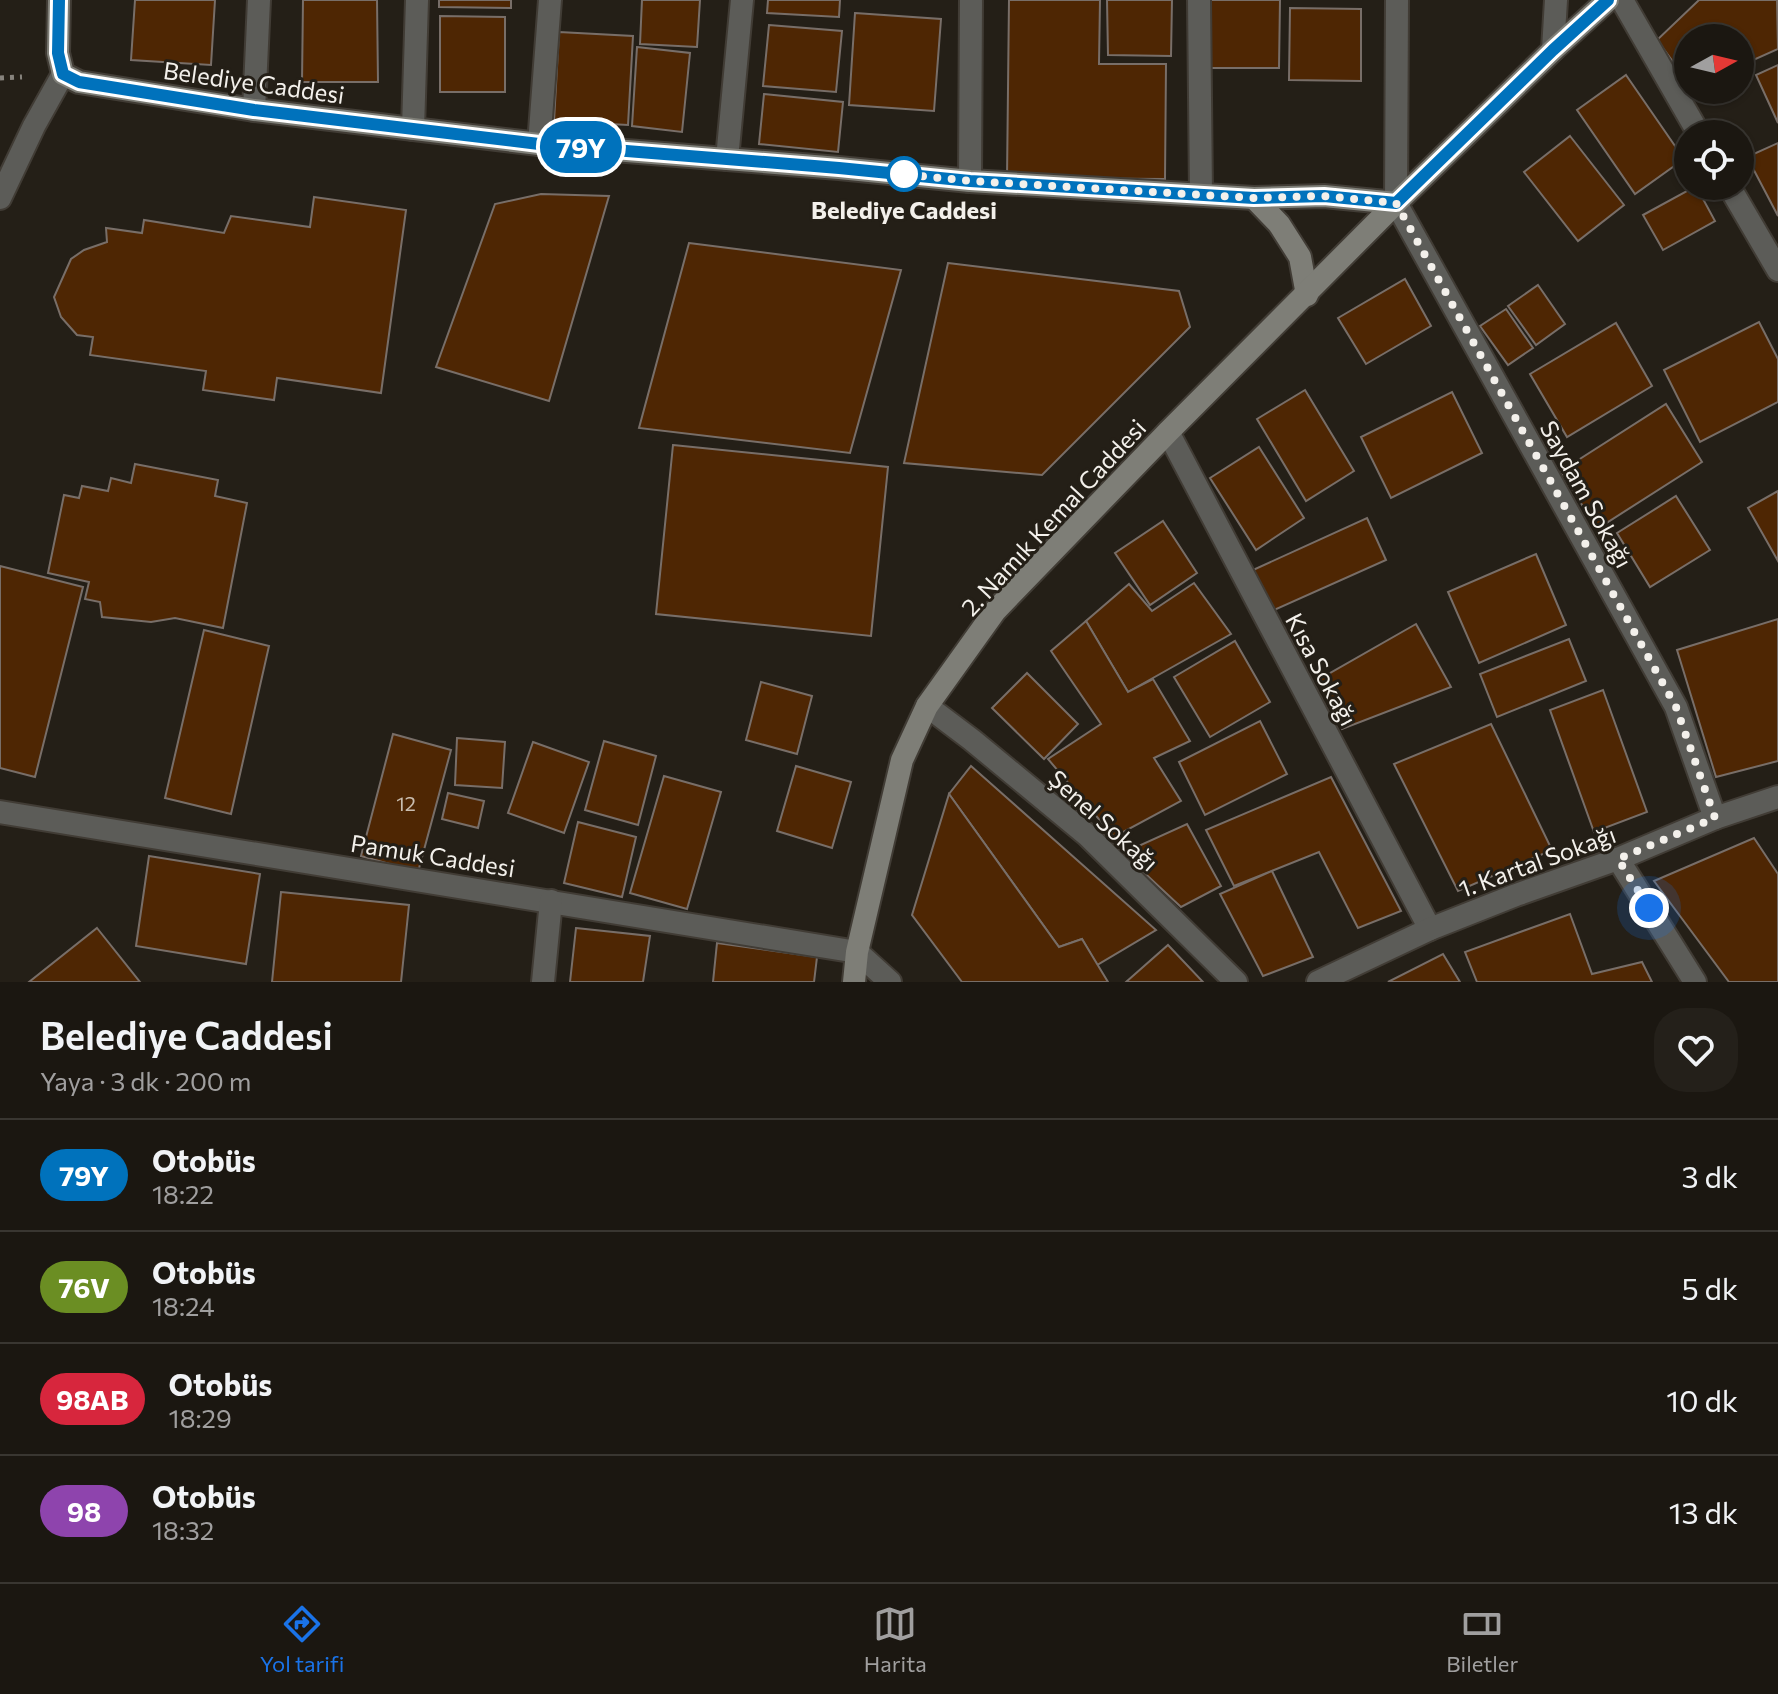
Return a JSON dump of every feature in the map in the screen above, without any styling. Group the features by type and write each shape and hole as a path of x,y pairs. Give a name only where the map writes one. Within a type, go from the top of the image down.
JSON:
{"main road":[{"path":"59,0 58,53 63,74"},
{"name":"2. Namık Kemal Caddesi","path":"854,982 857,952 902,760 927,706 995,611 1396,203 1608,0"},
{"name":"Belediye Caddesi","path":"63,74 79,82 254,110 539,144 970,181 1254,198 1324,196 1396,203"},
{"path":"1254,198 1279,224 1300,257 1307,295"}],"street":[{"path":"254,110 259,0"},
{"path":"413,129 417,0"},
{"path":"539,144 550,0"},
{"path":"727,159 742,0"},
{"path":"970,181 971,0"},
{"path":"1199,0 1201,194"},
{"path":"1396,203 1397,0"},
{"path":"1553,50 1556,0"},
{"path":"1622,0 1691,120"},
{"path":"0,198 63,74"},
{"path":"1737,200 1778,270"},
{"name":"Saydam Sokağı","path":"1396,203 1676,707 1715,818"},
{"name":"Kısa Sokağı","path":"1168,432 1430,929"},
{"name":"Şenel Sokağı","path":"927,706 1087,835 1236,982"},
{"name":"1. Kartal Sokağı","path":"1318,982 1430,929 1618,859 1715,818 1778,797"},
{"name":"Pamuk Caddesi","path":"0,812 857,952"},
{"path":"1618,859 1695,982"},
{"path":"543,982 551,901"},
{"path":"857,952 890,982"}],"building":[{"path":"135,0 215,0 211,65 131,60"},
{"path":"303,0 377,0 378,82 302,82"},
{"path":"439,0 511,0 511,8 439,7"},
{"path":"642,0 700,0 697,47 640,44"},
{"path":"768,0 840,0 839,17 767,13"},
{"path":"1009,0 1100,0 1099,64 1166,64 1165,179 1007,178"},
{"path":"1107,0 1172,0 1171,56 1108,55"},
{"path":"1207,0 1280,0 1279,68 1207,68"},
{"path":"1699,0 1777,0 1778,49 1754,60 1754,24 1674,24 1674,63 1657,40"},
{"path":"1290,8 1361,9 1361,81 1289,80"},
{"path":"855,13 941,19 934,111 849,105"},
{"path":"440,16 505,17 505,92 440,92"},
{"path":"769,25 842,31 836,92 763,86"},
{"path":"559,32 633,36 628,125 554,121"},
{"path":"637,47 690,53 682,132 632,126"},
{"path":"1778,65 1778,123 1756,75"},
{"path":"1626,75 1674,145 1674,166 1635,194 1577,110"},
{"path":"764,94 843,102 838,152 759,144"},
{"path":"1570,136 1624,205 1578,241 1524,172"},
{"path":"1778,143 1778,216 1754,170 1754,154"},
{"path":"541,194 609,196 549,401 436,367 495,204"},
{"path":"314,197 406,210 381,393 277,378 274,400 203,390 206,371 90,355 93,337 77,335 61,317 54,297 71,259 84,250 107,242 106,228 142,233 144,220 224,233 231,216 310,227"},
{"path":"1674,198 1704,200 1715,221 1663,250 1643,215"},
{"path":"689,243 901,270 850,453 639,428"},
{"path":"948,263 1179,291 1190,327 1042,475 904,463"},
{"path":"1405,279 1431,326 1366,364 1338,318"},
{"path":"1538,285 1565,324 1536,345 1508,306"},
{"path":"1506,309 1533,348 1508,365 1480,326"},
{"path":"1759,322 1778,359 1778,402 1700,442 1664,370"},
{"path":"1616,323 1652,386 1567,437 1530,374"},
{"path":"1305,390 1354,471 1306,501 1257,419"},
{"path":"1452,392 1482,453 1391,498 1361,437"},
{"path":"1666,404 1702,462 1597,529 1561,471"},
{"path":"673,445 888,467 871,636 656,614"},
{"path":"1259,447 1304,518 1256,550 1210,478"},
{"path":"135,464 218,480 215,496 247,503 223,628 175,618 151,622 102,617 100,602 85,599 89,582 48,573 64,495 79,498 82,486 108,491 111,478 131,483"},
{"path":"1778,491 1778,561 1748,508"},
{"path":"1676,496 1710,550 1650,587 1617,533"},
{"path":"1367,518 1386,560 1272,611 1253,570"},
{"path":"1163,521 1197,573 1150,605 1115,553"},
{"path":"1536,554 1566,625 1479,663 1448,592"},
{"path":"0,566 83,587 35,777 0,768"},
{"path":"1194,583 1231,634 1128,692 1086,621 1129,584 1152,611"},
{"path":"1778,619 1778,761 1716,777 1677,650"},
{"path":"1086,621 1128,692 1153,679 1190,741 1154,758 1181,801 1114,837 1048,759 1101,724 1051,651"},
{"path":"1416,624 1451,687 1342,729 1318,680"},
{"path":"204,630 269,646 231,814 165,798"},
{"path":"1569,639 1586,681 1497,717 1480,674"},
{"path":"1235,641 1270,702 1210,737 1174,677"},
{"path":"1027,673 1078,724 1044,759 992,708"},
{"path":"761,682 812,696 797,754 746,740"},
{"path":"1603,690 1647,812 1594,832 1550,710"},
{"path":"1260,721 1287,774 1205,815 1179,762"},
{"path":"1491,724 1552,850 1458,891 1394,764"},
{"path":"393,734 451,750 418,872 361,856"},
{"path":"457,738 505,742 502,788 455,785"},
{"path":"604,741 656,756 638,825 585,810"},
{"path":"533,742 589,762 564,833 508,813"},
{"path":"796,766 851,782 832,848 777,831"},
{"path":"971,766 1156,930 1097,965 1082,939 1059,947 949,794"},
{"path":"664,776 721,792 687,909 630,893"},
{"path":"1331,777 1401,911 1358,928 1319,852 1234,886 1206,830"},
{"path":"448,793 484,801 478,828 442,819"},
{"path":"949,794 1059,947 1082,939 1108,982 962,982 912,915"},
{"path":"578,822 636,837 622,897 564,883"},
{"path":"1187,824 1221,886 1181,907 1123,853"},
{"path":"1754,838 1778,874 1778,982 1729,982 1654,881"},
{"path":"149,856 260,874 246,964 136,946"},
{"path":"1272,871 1313,957 1263,976 1220,894"},
{"path":"281,892 409,905 401,982 272,982"},
{"path":"1570,914 1592,974 1642,962 1652,982 1477,982 1465,952"},
{"path":"97,928 140,982 29,982"},
{"path":"576,928 650,936 643,982 570,982"},
{"path":"717,943 817,957 814,982 713,982"},
{"path":"1168,945 1203,982 1126,982"},
{"path":"1443,954 1460,982 1388,982"}],"bus line":[{"name":"79Y","path":"59,0 58,53 63,74 79,82 254,110 539,144 970,181 1254,198 1324,196 1396,203 1608,0"}],"place":[{"name":"Belediye Caddesi","path":"904,174"}],"route":[{"path":"904,174 892,173 970,181 1254,198 1324,196 1396,203 1676,707 1715,818 1618,859 1649,908"}]}
